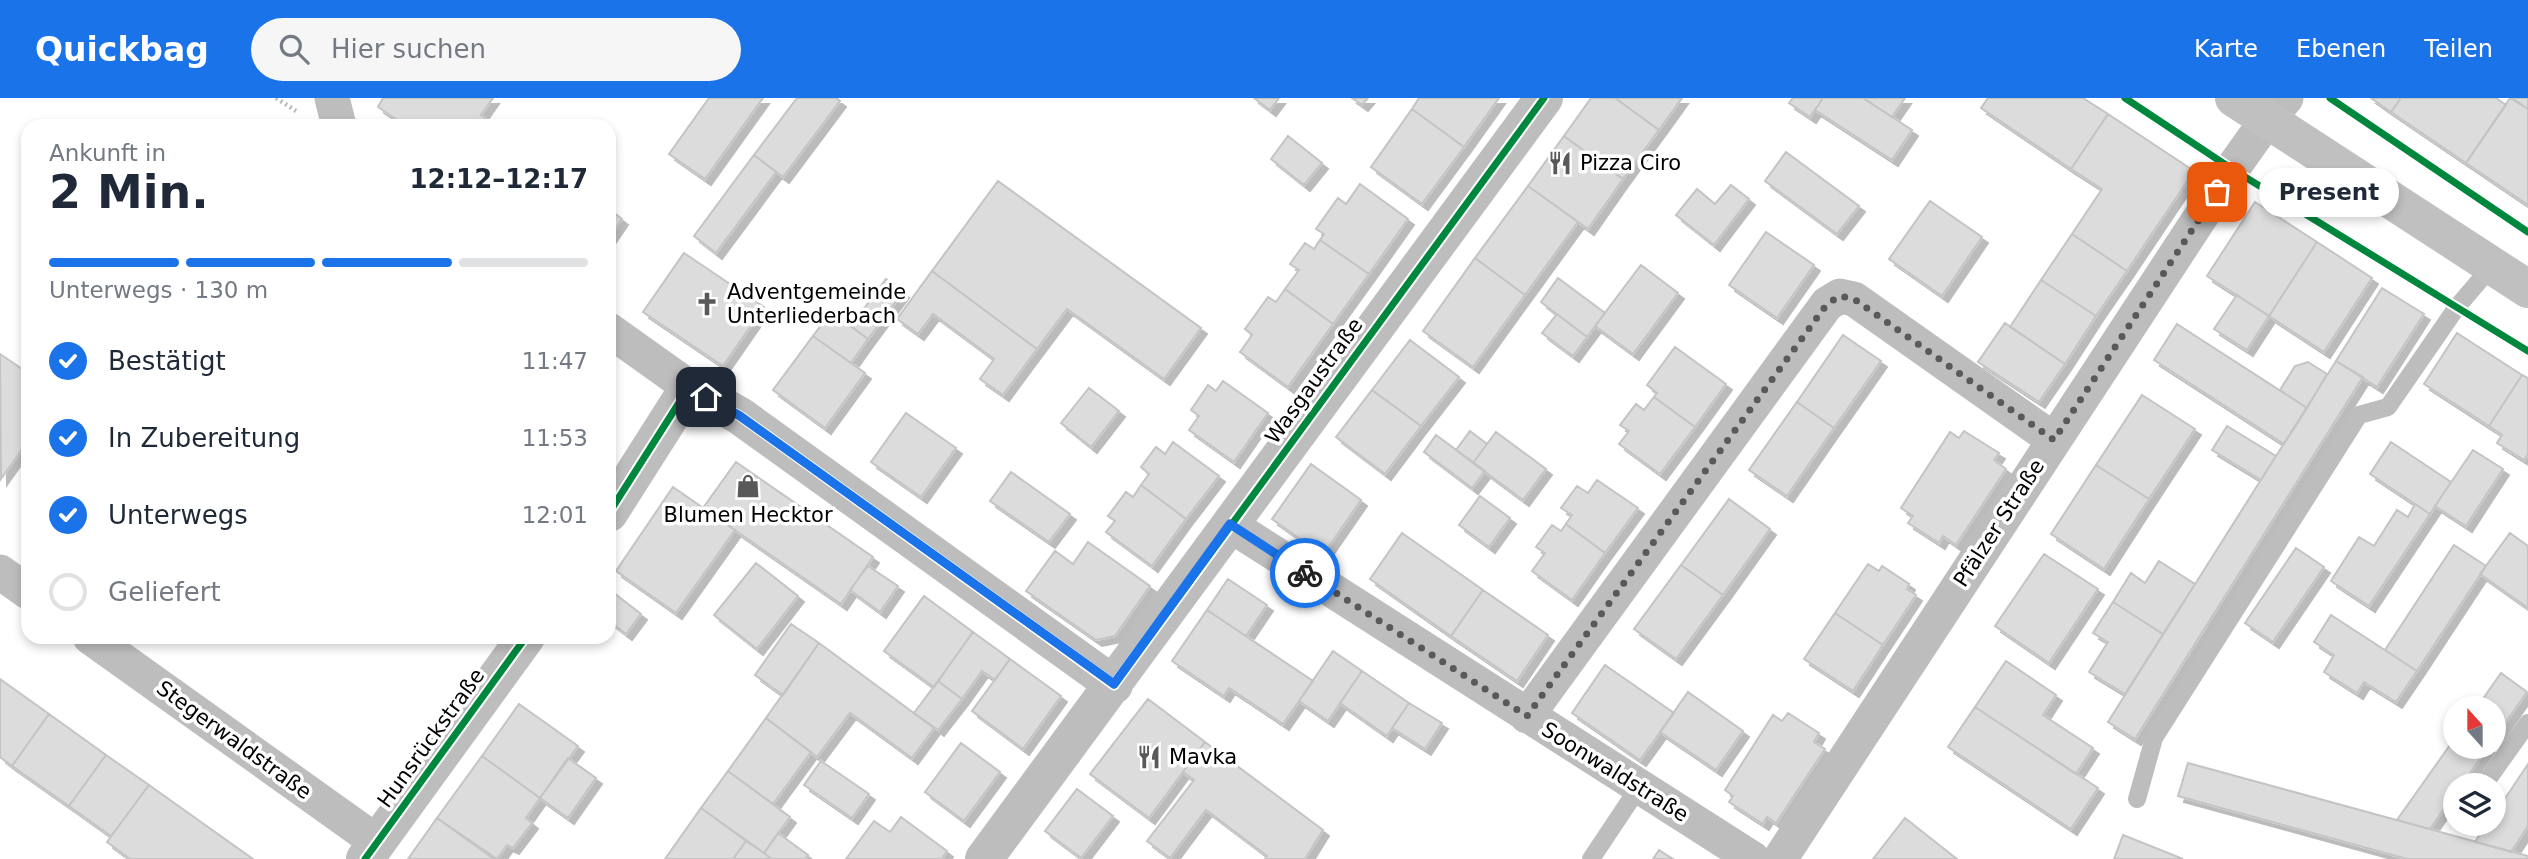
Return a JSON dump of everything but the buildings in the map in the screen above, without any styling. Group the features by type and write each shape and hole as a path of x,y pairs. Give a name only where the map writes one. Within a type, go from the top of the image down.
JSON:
{"main road":[{"path":"2234,98 2277,109 2516,275"}],"street":[{"path":"331,98 337,119"},
{"name":"Wasgaustraße","path":"984,859 1544,98"},
{"name":"Pfälzer Straße","path":"1780,859 2232,169 2277,109"},
{"path":"1527,716 1827,304 1840,296 1854,299 2054,440"},
{"path":"616,335 689,387 740,416 1114,684"},
{"path":"616,502 689,387"},
{"name":"Soonwaldstraße","path":"1230,524 1752,859"},
{"path":"0,572 21,587"},
{"name":"Stegerwaldstraße","path":"99,644 371,851"},
{"name":"Hunsrückstraße","path":"371,851 521,644"}],"lane":[{"path":"2137,799 2154,738 2359,415 2388,407 2457,307 2516,275"},
{"path":"2492,773 2528,723"},
{"path":"1591,859 1639,787"}],"cycle path":[{"path":"616,502 689,387 740,416 1114,685 1544,98"},
{"path":"2125,98 2232,169 2528,351"},
{"path":"2330,98 2528,232"},
{"path":"365,859 521,644"}],"way so far":[{"path":"1305,573 1527,716 1827,304 1840,296 1854,299 2054,440 2217,192"}],"place":[{"name":"Pizza Ciro","path":"1560,163"},
{"name":"Present","path":"2217,192"},
{"name":"Adventgemeinde Unterliederbach","path":"707,304"},
{"name":"Blumen Hecktor","path":"748,486"},
{"name":"Mavka","path":"1149,757"}],"route":[{"path":"706,397 740,416 1114,684 1230,524 1305,573"}]}
